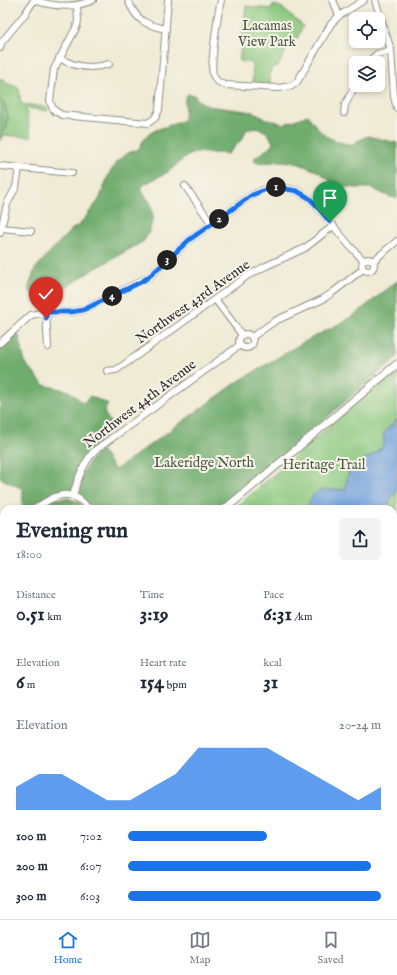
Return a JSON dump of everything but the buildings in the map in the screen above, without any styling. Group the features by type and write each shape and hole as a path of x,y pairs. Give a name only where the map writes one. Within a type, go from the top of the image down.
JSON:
{"main road":[{"path":"230,505 397,364"}],"street":[{"path":"0,48 1,43 34,0 57,6 77,6 93,0"},
{"path":"128,0 140,20 147,25 166,28"},
{"path":"77,6 77,26 54,69 50,101 52,107 55,111 62,115 148,123 158,115 159,110 168,0"},
{"path":"221,0 217,16 212,65 213,74 217,82 225,85 278,88 292,86 298,82 331,24 364,0"},
{"path":"333,0 340,16"},
{"path":"375,0 391,50 394,97 397,108"},
{"path":"375,56 391,50"},
{"path":"59,58 72,65 99,67 109,64"},
{"path":"344,113 345,105 352,92"},
{"path":"0,166 72,173"},
{"path":"19,168 16,187 5,209 1,231 31,231"},
{"path":"185,186 212,224"},
{"path":"0,343 6,339 28,316 46,312 71,312 83,310 143,281 180,248 252,195 274,187 297,191 309,198 332,226 364,260"},
{"name":"Northwest 43rd Avenue","path":"107,371 116,370 125,364 253,272 305,248 332,226"},
{"name":"Northwest 44th Avenue","path":"73,496 82,468 94,451 240,345 244,348 249,347 253,342 252,337 275,321 323,299 363,269 367,271 372,270 374,266 373,261 397,241"},
{"path":"363,269 361,264 364,260 368,258 373,261"},
{"path":"214,299 242,335"},
{"path":"46,312 48,347"},
{"path":"242,335 248,334 252,337"},
{"path":"240,345 239,340 242,335"},
{"path":"40,505 54,496 64,495 73,496 85,505"}],"green space":[{"name":"Lacamas View Park","path":"274,5 281,7 303,26 297,39 289,44 278,66 273,67 270,72 270,84 253,84 252,64 249,62 239,61 246,6 270,9"},
{"path":"0,78 8,84 19,88 21,104 47,107 48,111 26,108 31,137 2,135 7,128 5,105 0,99"},
{"path":"188,94 194,95 198,100 208,106 253,112 264,118 284,124 308,115 317,128 326,136 336,141 351,145 368,136 397,143 397,198 390,197 371,188 336,186 319,172 297,163 282,161 265,163 255,162 254,158 273,144 269,135 263,130 246,130 243,138 228,154 197,152 187,156 168,172 143,185 141,190 151,204 153,217 150,230 144,241 91,271 58,293 51,305 38,300 28,289 35,269 71,230 80,224 99,200 109,174 118,161 128,153 139,149 148,135 158,129 177,123 184,119 185,98"},
{"path":"0,99 5,105 8,121 0,141"},
{"name":"Lakeridge North","path":"397,281 397,357 226,505 89,505 77,494 87,464 101,450 115,470 239,381 302,343 352,317"},
{"path":"15,334 19,336 25,363 44,385 69,391 83,403 90,396 108,404 104,412 114,429 96,443 98,446 80,466 72,492 54,493 32,505 22,505 23,489 2,479 0,476 0,346"},
{"name":"Heritage Trail","path":"397,368 397,419 385,432 384,445 373,455 349,470 345,486 347,489 327,490 312,497 308,505 239,505"},
{"path":"397,489 397,505 389,505"},
{"path":"67,498 79,502 82,505 44,505 53,499"}],"water":[{"path":"397,419 397,489 389,505 308,505 315,493 319,491 346,489 349,472 354,466 376,453 381,448 384,442 383,434"}],"route":[{"path":"46,318 46,312 71,312 83,310 143,281 189,240 252,195 263,190 274,187 297,191 309,198 330,222"}]}
